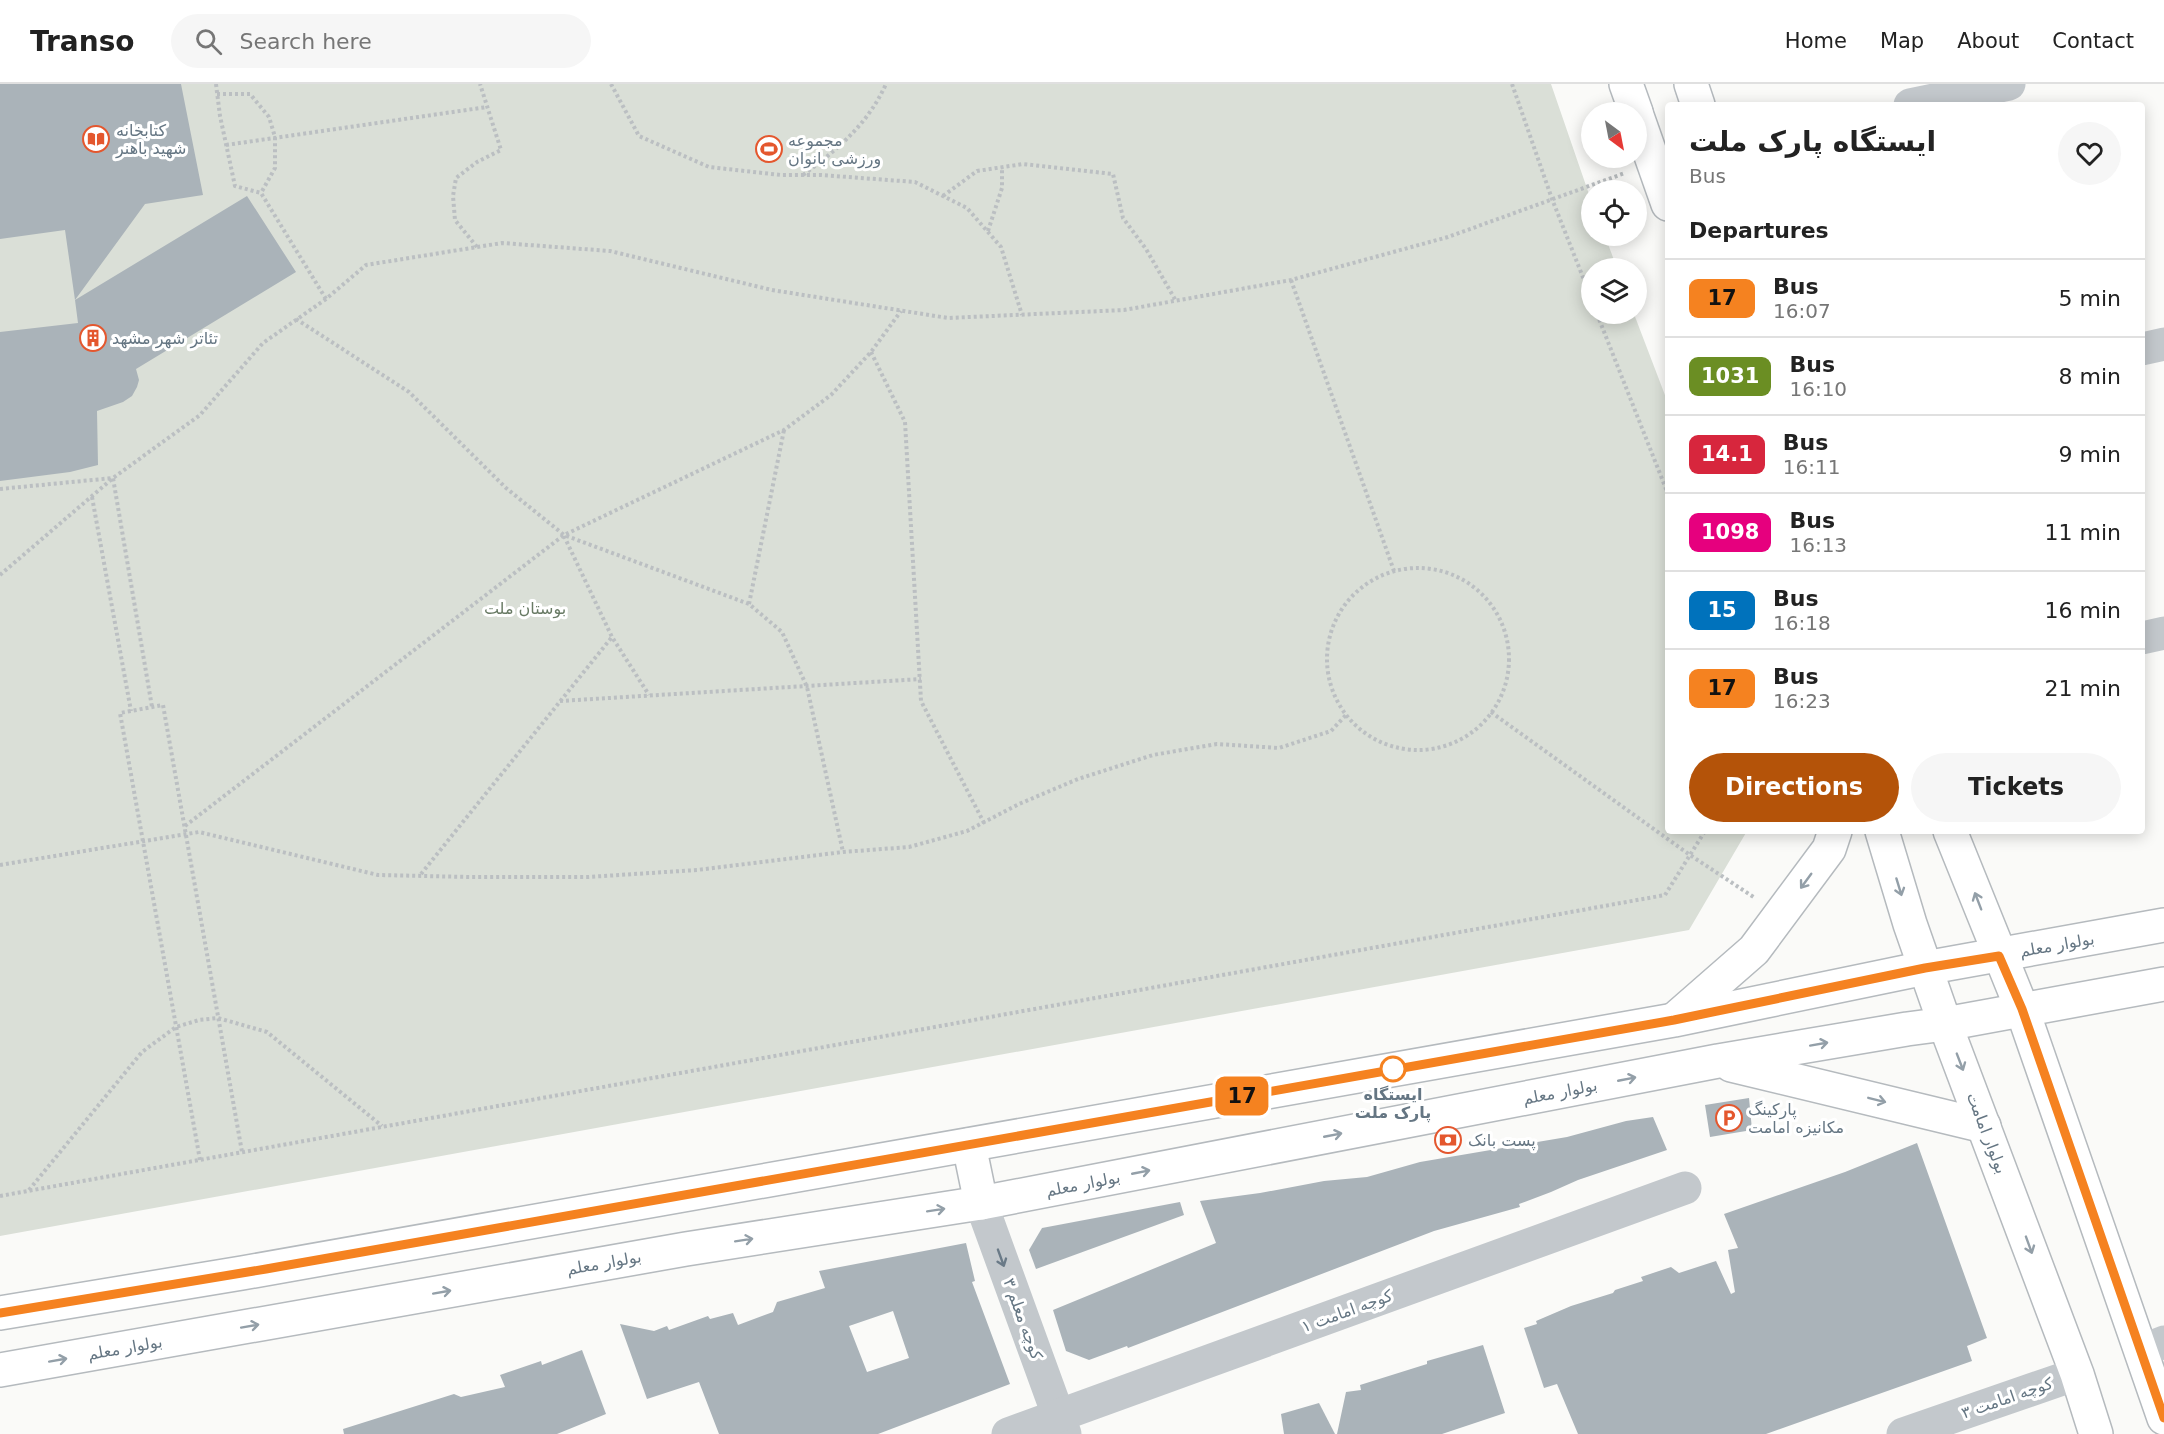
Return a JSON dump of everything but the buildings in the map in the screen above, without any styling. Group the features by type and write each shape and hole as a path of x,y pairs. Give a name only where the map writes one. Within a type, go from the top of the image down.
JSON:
{"main road":[{"path":"1626,84 1632,102"},
{"path":"1691,84 1697,102"},
{"path":"1647,144 1665,195"},
{"path":"1674,1020 1754,950 1829,849 1833,834"},
{"name":"بولوار امامت","path":"1883,834 1925,968 2077,1374 2096,1434"},
{"path":"1951,834 2022,1009 2152,1346 2164,1418"},
{"name":"بولوار معلم","path":"0,1312 254,1271 1674,1020 1925,968 2164,925"},
{"name":"بولوار معلم","path":"0,1370 686,1249 981,1203 1718,1061 1945,1024 2164,984"},
{"path":"1718,1061 1984,1126"},
{"path":"969,1145 981,1203"}],"street":[{"path":"1924,102 2009,84"},
{"path":"2145,348 2164,344"},
{"path":"2145,637 2164,633"},
{"name":"کوچه امامت ۱","path":"1008,1434 1062,1425 1684,1188"},
{"name":"کوچه معلم ۳","path":"981,1203 1062,1425"},
{"name":"کوچه امامت ۳","path":"1903,1434 2077,1374"}],"path":[{"path":"216,84 235,186 261,192 326,299"},
{"path":"477,247 455,220 453,196 456,178 477,162 501,150 480,84"},
{"path":"611,84 639,136 709,167 782,175 915,182 967,208 1001,247 1022,315"},
{"path":"802,175 828,156 862,125 886,84"},
{"path":"1512,84 1581,272"},
{"path":"217,94 250,94 269,117 275,137 275,168 261,192"},
{"path":"226,145 487,107"},
{"path":"943,196 977,171 1023,164 1113,174 1123,218 1146,249 1176,301"},
{"path":"0,575 113,478 200,415 263,343 326,299 366,266 502,243 610,251 772,290 948,318 1124,310 1290,280 1448,237 1552,198 1654,164"},
{"path":"988,232 1002,188 1002,167"},
{"path":"1290,280 1394,571"},
{"path":"184,826 564,535 784,430 831,395 872,352 901,311"},
{"path":"296,319 409,392 506,488 564,535 749,604 782,632 807,687 843,852"},
{"path":"1601,324 1665,486"},
{"path":"872,352 905,422 921,701 984,823"},
{"path":"749,604 784,430"},
{"path":"0,489 113,478"},
{"path":"113,478 152,707"},
{"path":"92,496 131,711"},
{"path":"564,535 612,637 649,695"},
{"path":"1430,568 1464,579 1491,603 1507,635 1509,671 1498,705 1474,732 1442,748 1406,750 1372,739 1346,716 1329,684 1327,648 1338,614 1362,587 1394,571 1430,568"},
{"path":"420,875 612,637"},
{"path":"560,701 921,679"},
{"path":"200,1160 120,713 163,705 242,1152"},
{"path":"1491,712 1690,855 1781,916"},
{"path":"0,865 199,832 378,875 470,877 588,877 697,870 843,852 909,847 968,831 1019,804 1078,779 1152,755 1217,744 1279,748 1331,731 1346,716"},
{"path":"0,1196 1665,895 1703,834"},
{"path":"29,1191 142,1052 176,1027 200,1020 218,1018 267,1032 383,1127"}],"green space":[{"name":"بوستان ملت","path":"0,84 1551,84 1584,180 1581,180 1581,246 1609,246 1613,258 1581,258 1581,324 1638,324 1665,395 1665,834 1745,834 1689,930 0,1236"}],"bus line":[{"name":"17","path":"0,1313 266,1269 1674,1020 1925,968 1999,956 2022,1009 2164,1418"}],"place":[{"name":"کتابخانه شهید باهنر","path":"96,139"},
{"name":"مجموعه ورزشی بانوان","path":"769,149"},
{"name":"تئاتر شهر مشهد","path":"93,338"},
{"name":"ایستگاه پارک ملت","path":"1393,1069"},
{"name":"پارکینگ مکانیزه امامت","path":"1729,1118"},
{"name":"پست بانک","path":"1448,1140"}]}
